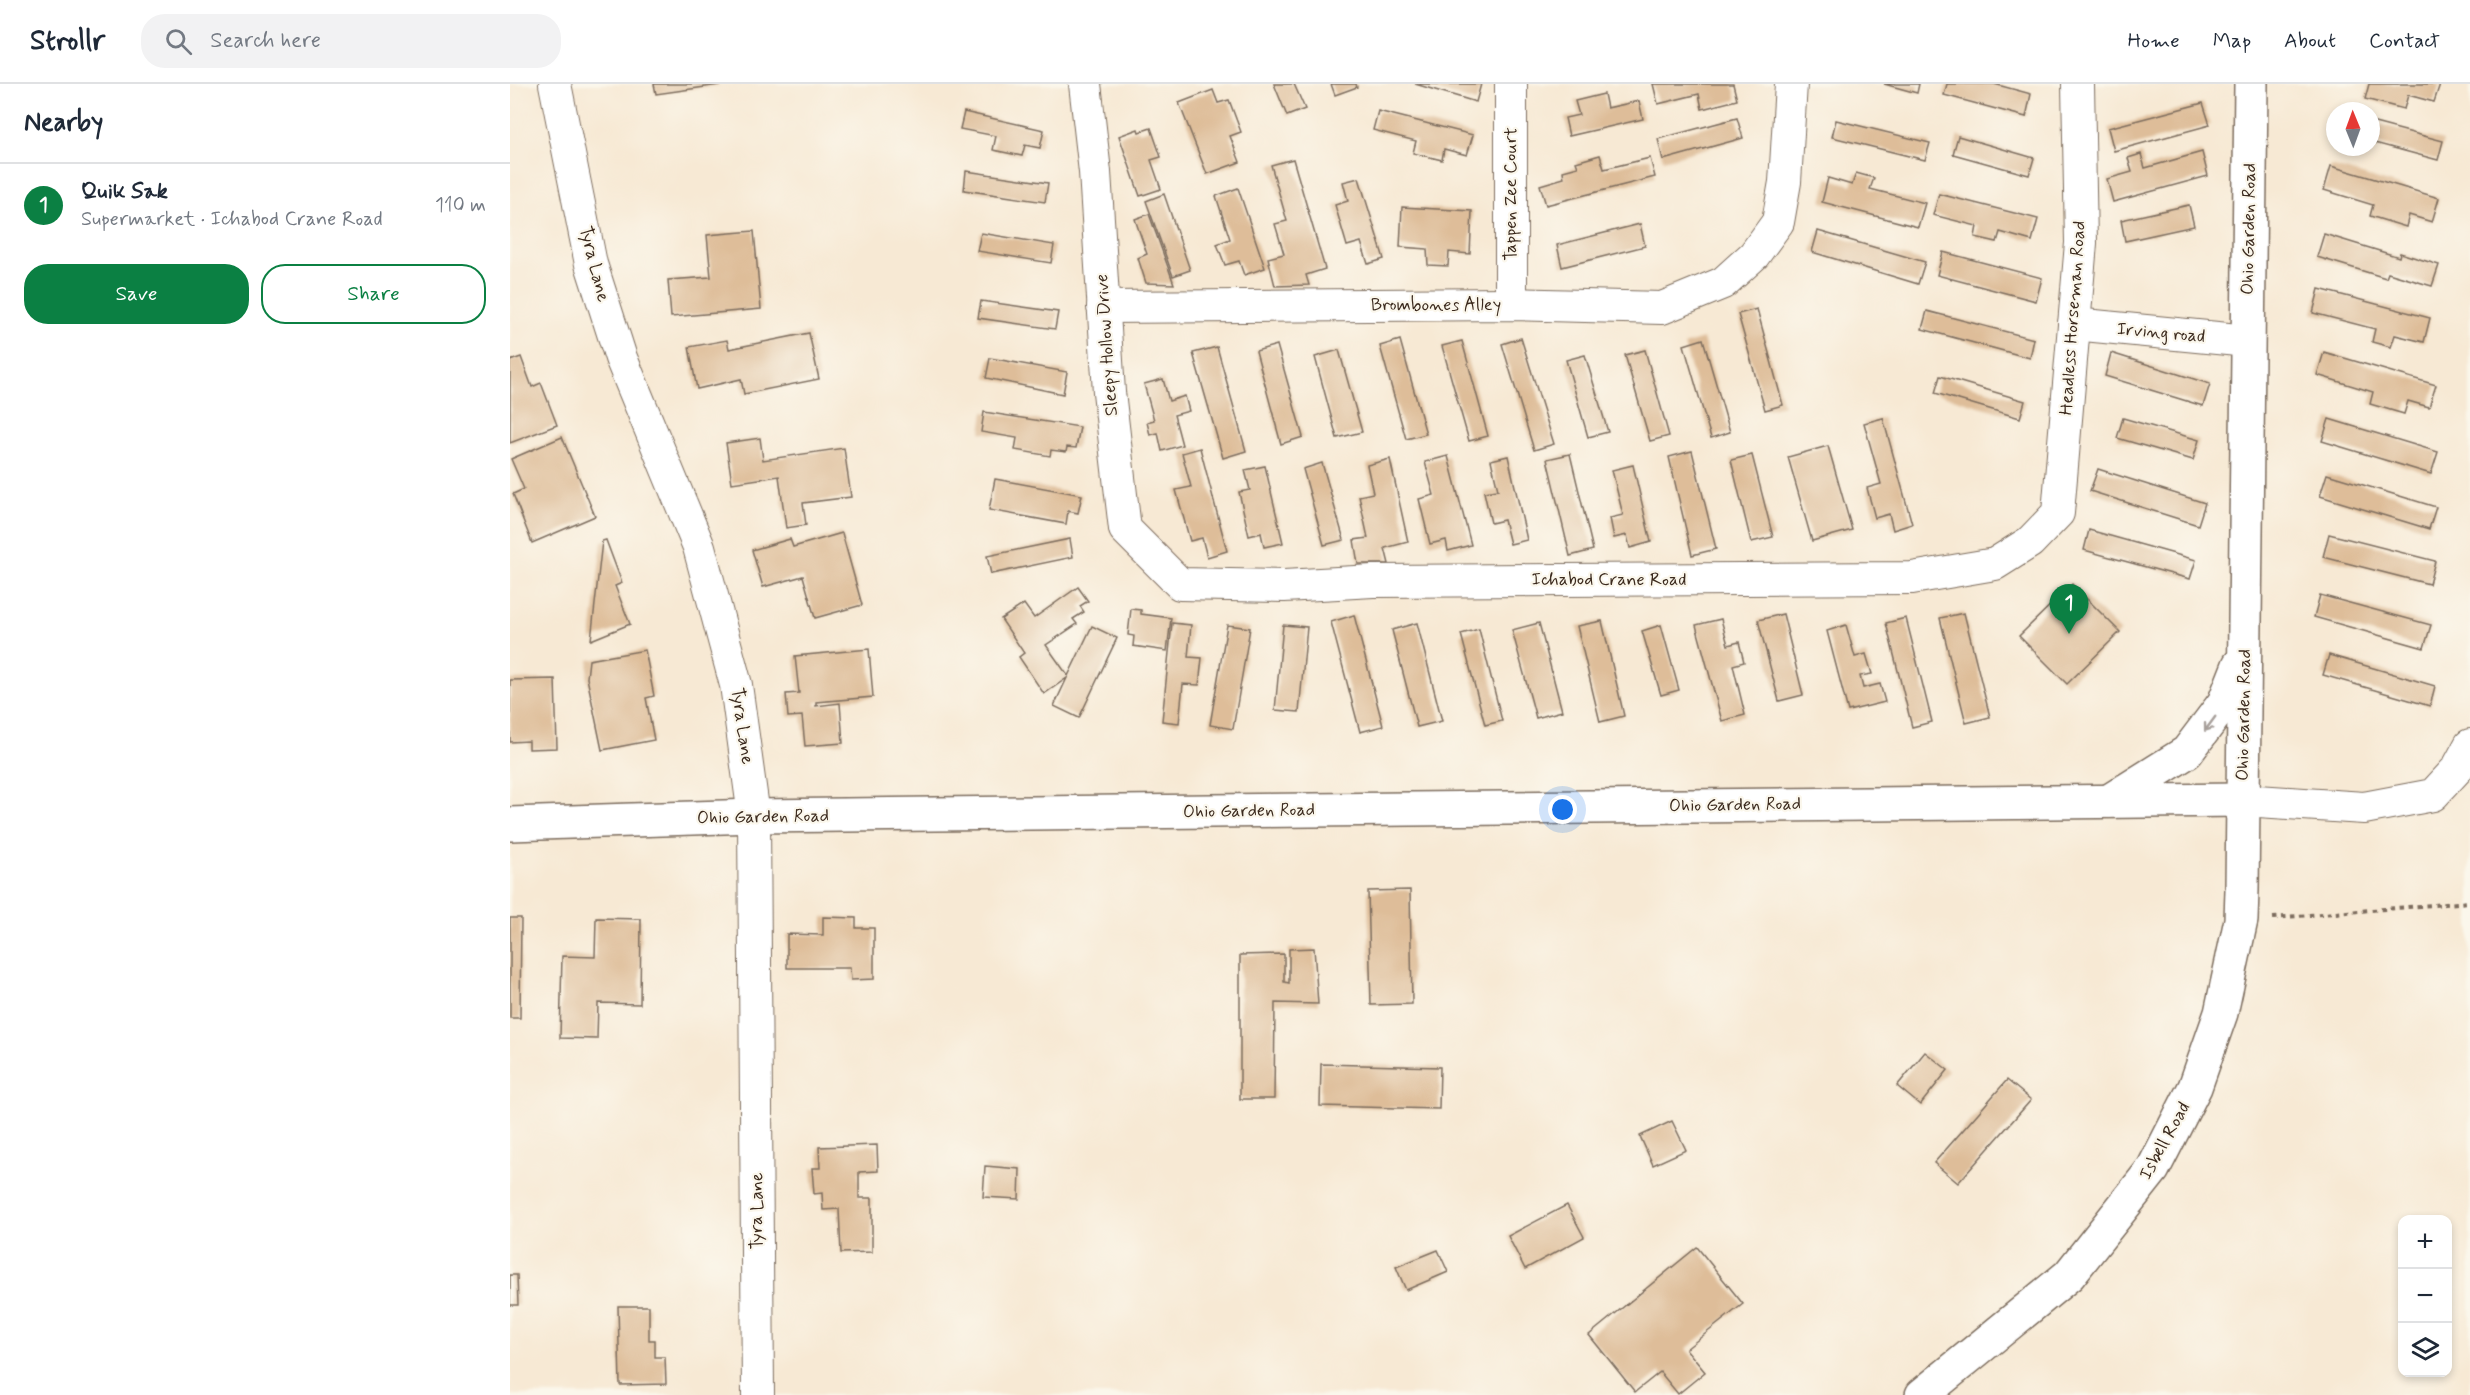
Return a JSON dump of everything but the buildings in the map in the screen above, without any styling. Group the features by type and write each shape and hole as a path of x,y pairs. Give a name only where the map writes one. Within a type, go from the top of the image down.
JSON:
{"street":[{"name":"Tyra Lane","path":"555,84 591,264 621,358 699,547 736,685 754,816 758,1395"},
{"name":"Tappen Zee Court","path":"1511,84 1511,304"},
{"name":"Brombones Alley","path":"1103,307 1511,304 1662,308 1723,283 1754,255 1778,222 1785,182 1791,84"},
{"name":"Headless Horseman Road","path":"2030,542 2058,513 2081,243 2078,84"},
{"name":"Ohio Garden Road","path":"510,824 754,816 2243,800 2251,84"},
{"name":"Sleepy Hollow Drive","path":"1093,88 1095,172 1109,392 1125,529 1180,584"},
{"name":"Irving road","path":"2074,324 2248,341"},
{"name":"Ichabod Crane Road","path":"1180,584 1284,586 1373,581 1912,578 1995,564 2030,542"},
{"path":"2109,801 2187,752 2224,703 2245,653"},
{"path":"2243,800 2364,807 2433,795 2457,769 2470,745"},
{"name":"Isbell Road","path":"1922,1395 2069,1275 2153,1169 2195,1088 2221,1013 2241,920 2243,800"}],"path":[{"path":"2241,920 2470,902"}],"place":[{"name":"Quik Sak","path":"2069,634"}]}
